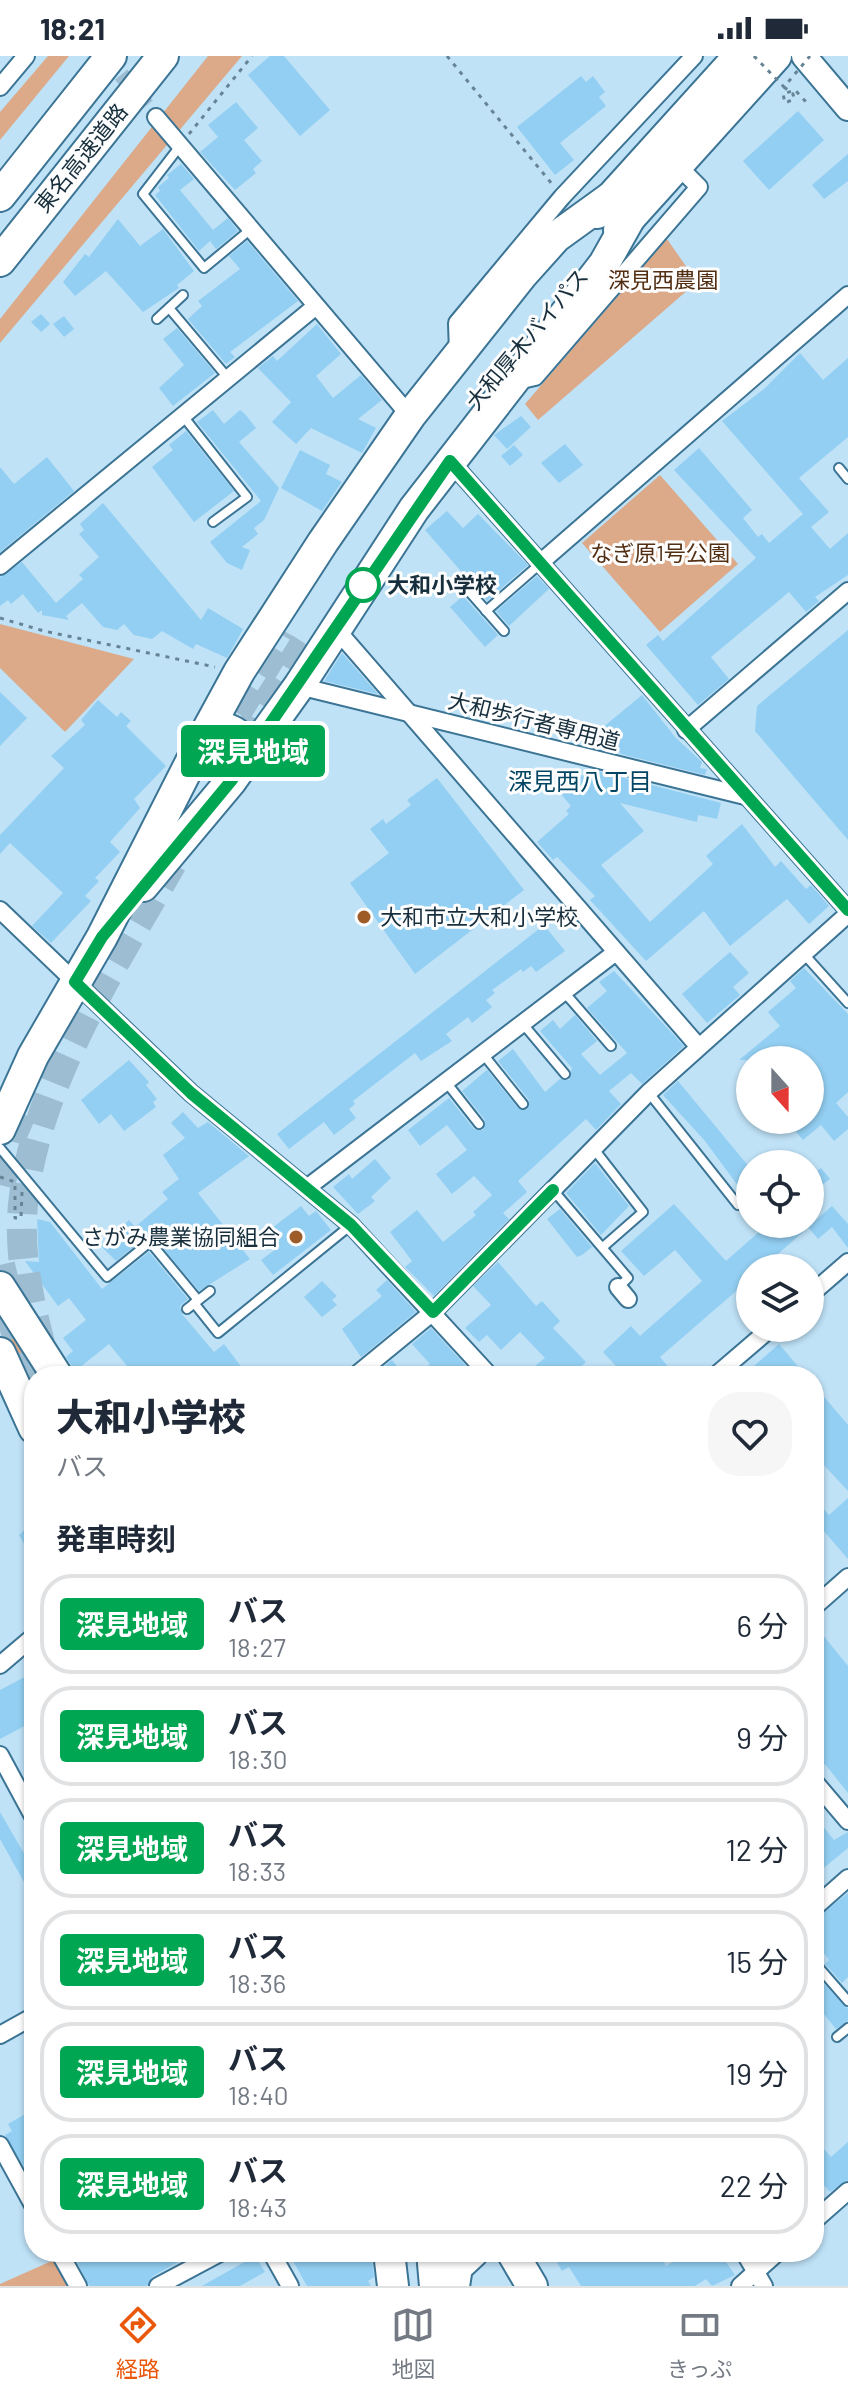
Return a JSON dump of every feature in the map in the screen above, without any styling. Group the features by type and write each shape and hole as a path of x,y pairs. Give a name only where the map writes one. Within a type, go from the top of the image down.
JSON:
{"highway":[{"name":"東名高速道路","path":"0,196 111,56"},
{"name":"東名高速道路","path":"0,261 163,56"},
{"name":"大和厚木バイパス","path":"664,159 739,56"},
{"name":"大和厚木バイパス","path":"296,637 353,567 438,446 620,207 664,159 776,56"},
{"path":"0,1129 33,1056 102,937 203,738 222,678 323,542 410,416 556,237 620,207"},
{"path":"102,937 242,765 450,461 604,264 620,207"},
{"path":"222,678 243,716 268,720 281,712"},
{"path":"203,738 224,728 239,735 245,747 242,765"},
{"path":"0,1094 33,1056"},
{"path":"0,1287 51,1366"},
{"path":"0,1353 24,1406"},
{"path":"390,2262 393,2286"},
{"path":"408,2262 411,2286"},
{"path":"433,2262 435,2286"},
{"path":"452,2262 454,2286"},
{"path":"454,2286 457,2267 462,2262"},
{"path":"516,2262 532,2286"}],"street":[{"path":"0,87 26,56"},
{"path":"458,354 457,323 562,197 694,56"},
{"path":"807,56 848,108"},
{"path":"156,117 410,416"},
{"path":"513,381 535,377 699,187 626,130"},
{"path":"540,563 848,295"},
{"path":"0,566 316,306"},
{"path":"367,1366 433,1312 648,1093 848,912 450,461"},
{"path":"686,730 848,591"},
{"path":"336,629 698,1046"},
{"name":"大和歩行者専用道","path":"311,689 747,797"},
{"path":"0,910 191,1093 351,1225 481,1366"},
{"path":"308,1187 616,952"},
{"path":"824,1283 848,1262"},
{"path":"729,1366 755,1342"},
{"path":"824,1598 848,1577"},
{"path":"0,1665 24,1645"},
{"path":"0,1755 24,1799"},
{"path":"824,1793 848,1821"},
{"path":"824,1899 848,1878"},
{"path":"0,2035 24,2022"},
{"path":"0,2145 24,2189"},
{"path":"824,2212 848,2191"},
{"path":"65,2262 78,2286"},
{"path":"158,2286 203,2262"},
{"path":"277,2262 290,2286"},
{"path":"740,2286 760,2279 771,2262"}],"lane":[{"path":"180,146 143,194 204,268 251,229"},
{"path":"157,319 183,295"},
{"path":"169,308 228,379"},
{"path":"183,416 247,497 213,522"},
{"path":"839,468 848,479"},
{"path":"486,611 540,563"},
{"path":"467,589 504,631"},
{"path":"803,953 848,1003"},
{"path":"564,992 611,1046"},
{"path":"523,1024 565,1074"},
{"path":"483,1054 523,1104"},
{"path":"446,1082 479,1124"},
{"path":"648,1093 736,1203"},
{"path":"0,1148 107,1277 150,1242 193,1304 218,1333 351,1225"},
{"path":"593,1148 643,1212 603,1247"},
{"path":"553,1190 628,1278 620,1293"},
{"path":"193,1304 210,1291"},
{"path":"824,1973 848,2001"},
{"path":"837,2037 848,2028"}],"path":[{"path":"180,146 252,56"},
{"path":"447,56 562,197"},
{"path":"754,56 784,87 793,94 794,99 785,103 783,94 788,91 795,90 807,103"},
{"path":"784,87 807,56"},
{"path":"0,618 222,678"},
{"path":"0,1177 15,1182 15,1218 21,1218 22,1191"}],"green space":[{"path":"48,56 69,56 0,140 0,112"},
{"path":"208,56 242,56 0,343 0,319"},
{"name":"深見西農園","path":"667,239 697,282 538,420 525,404"},
{"name":"なぎ原1号公園","path":"660,475 738,564 660,632 582,543"},
{"path":"0,624 134,659 65,732 0,668"},
{"path":"0,1299 41,1366 24,1366 24,1389 0,1330"},
{"path":"49,2262 58,2262 73,2286 0,2286"}],"building":[{"path":"270,56 284,56 330,110 300,136 248,75"},
{"path":"581,76 586,82 593,76 605,92 599,97 606,106 560,143 574,160 555,175 517,127"},
{"path":"236,102 258,128 244,140 262,161 253,169 256,173 235,190 200,152 218,137 208,125"},
{"path":"798,111 824,140 769,190 743,161"},
{"path":"848,154 848,181 824,199 812,185"},
{"path":"181,164 194,179 180,190 213,230 228,218 238,231 216,249 210,241 199,251 155,195 160,191 158,187 169,178 167,175"},
{"path":"118,219 140,246 163,229 194,271 177,285 179,288 143,312 106,271 75,296 63,282 85,254 89,257"},
{"path":"247,241 298,301 230,352 235,357 226,364 188,319 202,306 198,301 240,269 229,256"},
{"path":"41,314 50,324 41,332 31,322"},
{"path":"64,316 74,329 64,337 53,324"},
{"path":"317,324 341,354 316,376 333,398 361,375 382,400 358,419 376,428 362,453 311,428 296,444 272,422 291,402 258,368 273,356 277,361"},
{"path":"177,328 215,373 173,406 159,388 184,365 163,339"},
{"path":"800,353 823,380 848,358 848,437 799,478 829,512 811,527 830,549 848,533 848,575 815,597 819,601 806,612 789,592 711,657 729,679 698,705 646,645 658,635 663,641 756,558 674,470 699,448 752,510 743,518 758,537 762,534 769,543 803,514 722,421 764,389"},
{"path":"213,410 224,424 240,410 245,414 256,428 239,442 279,488 264,520 254,528 258,534 242,547 250,550 242,570 227,563 210,542 261,501 197,422"},
{"path":"521,416 531,427 507,449 494,435"},
{"path":"186,431 234,491 194,522 152,467 173,450 169,445"},
{"path":"565,444 583,465 559,483 541,463"},
{"path":"514,445 523,455 510,466 501,456"},
{"path":"300,450 330,465 326,474 342,482 322,511 281,488"},
{"path":"47,457 74,491 0,552 0,467 14,484"},
{"path":"103,503 201,620 208,608 243,629 227,658 196,644 193,649 162,631 152,639 134,635 124,624 117,630 103,627 82,603 66,616 69,620 42,615 42,610 38,613 23,594 11,604 8,600 0,606 0,577 22,562 56,603 83,579 79,575 99,557 79,534 84,530 80,524"},
{"path":"447,511 463,528 478,514 528,565 487,601 425,530"},
{"path":"537,576 549,589 509,626 496,611"},
{"path":"463,596 498,635 485,647 450,607"},
{"path":"848,630 848,840 755,731 757,706"},
{"path":"342,653 378,694 324,681"},
{"path":"0,692 27,718 0,746"},
{"path":"642,695 675,737 702,762 700,768 707,769 705,775 621,754 611,741 602,749 584,743"},
{"path":"98,700 117,717 121,712 131,721 126,726 166,766 134,799 140,808 110,842 120,852 95,878 99,881 85,896 91,901 51,943 32,926 63,893 10,843 0,854 0,835 64,768 51,756 85,725 81,720"},
{"path":"590,769 721,803 717,819 698,815 697,822 620,803 644,831 601,865 650,922 713,864 706,856 742,824 775,867 781,861 806,889 811,885 829,906 809,924 787,899 730,946 704,911 646,961 590,900 595,896 557,857 553,860 537,842 569,814 566,811 571,806 561,794"},
{"path":"437,778 524,890 415,974 350,883 389,853 370,829 383,819 386,824 411,805 407,800"},
{"path":"544,925 565,951 536,972 531,966 523,972 521,969 492,990 495,993 486,1000 492,1007 472,1023 468,1017 446,1034 452,1041 421,1061 415,1053 353,1101 355,1104 349,1109 356,1118 334,1135 324,1122 289,1149 277,1134"},
{"path":"730,952 749,973 733,987 740,995 707,1023 682,994"},
{"path":"804,968 848,1014 848,1092 836,1103 848,1117 848,1129 834,1141 824,1129 824,1046 756,1046 780,1026 768,1012 796,988 790,981"},
{"path":"614,971 684,1046 642,1084 631,1073 609,1091 621,1104 596,1130 586,1119 518,1181 527,1192 503,1213 509,1219 434,1296 405,1267 412,1261 390,1232 417,1210 443,1242 476,1215 473,1212 492,1195 474,1176 452,1194 436,1174 467,1150 447,1125 420,1146 408,1130 449,1098 474,1129 483,1130 485,1120 462,1091 487,1070 518,1108 527,1110 529,1100 498,1061 513,1049 545,1092 560,1079 569,1080 572,1068 540,1031 553,1020 560,1029 575,1015 597,1041 581,1054 600,1075 627,1053 587,1008 607,991 599,982"},
{"path":"129,1060 149,1082 146,1085 157,1099 153,1102 156,1107 124,1131 111,1114 99,1124 81,1100"},
{"path":"678,1081 736,1151 736,1183 705,1141 663,1095"},
{"path":"183,1112 198,1128 208,1122 249,1156 198,1193 250,1259 199,1291 153,1236 146,1237 116,1261 101,1246 129,1220 135,1227 168,1199 162,1192 179,1179 163,1155 185,1138 171,1123"},
{"path":"375,1159 391,1178 371,1197 375,1201 358,1214 333,1187 349,1174 352,1179"},
{"path":"595,1163 629,1206 601,1235 566,1193"},
{"path":"674,1204 726,1261 752,1238 796,1238 778,1254 736,1254 736,1291 660,1357 668,1366 616,1366 603,1352 631,1326 640,1336 702,1281 675,1250 644,1276 621,1251"},
{"path":"301,1206 309,1216 316,1211 331,1230 273,1275 261,1260 280,1246 268,1231"},
{"path":"832,1206 848,1224 848,1248 832,1227 824,1234 824,1213"},
{"path":"560,1209 592,1247 582,1255 577,1257 547,1219"},
{"path":"37,1219 50,1222 102,1289 149,1252 188,1299 180,1306 182,1314 214,1352 224,1344 241,1366 127,1366 109,1344 81,1366 72,1366 66,1357 73,1351 63,1338 86,1320 69,1298 58,1306 25,1261 39,1262"},
{"path":"498,1262 536,1306 542,1301 560,1321 553,1328 586,1362 581,1366 537,1366 545,1358 520,1332 501,1350 487,1335 479,1342 465,1328 491,1305 473,1286"},
{"path":"387,1280 416,1312 361,1357 342,1329 382,1296 376,1290"},
{"path":"322,1281 337,1296 332,1300 337,1305 322,1317 304,1297"},
{"path":"431,1328 466,1366 427,1366 430,1364 412,1344"},
{"path":"779,1344 798,1366 754,1366"},
{"path":"824,1397 848,1425 848,1491 824,1465"},
{"path":"848,1498 848,1559 824,1531 824,1510 829,1515"},
{"path":"824,1636 848,1666 848,1793 825,1764"},
{"path":"24,1677 24,1726 0,1739 0,1690"},
{"path":"0,1812 24,1854 24,1882 0,1839"},
{"path":"824,1828 834,1840 848,1832 848,1848 824,1868"},
{"path":"848,1893 848,1977 842,1983 825,1964 829,1960 824,1953 824,1912"},
{"path":"824,1984 848,2009 848,2021 836,2029 824,2014"},
{"path":"24,2115 24,2167 5,2135 12,2131 8,2124"},
{"path":"848,2142 848,2180 830,2192 824,2185 824,2149 831,2157"},
{"path":"77,2262 178,2262 153,2276 147,2286 89,2286"},
{"path":"244,2262 259,2262 265,2272 240,2286 202,2286"},
{"path":"294,2262 372,2262 374,2277 368,2281 371,2286 307,2286"},
{"path":"557,2262 664,2262 666,2266 673,2262 726,2262 735,2275 712,2286 706,2279 695,2286 581,2286 569,2267 562,2271"}],"tunnel":[{"path":"106,56 156,117"},
{"path":"213,751 286,632"},
{"path":"241,745 306,642"},
{"path":"41,1347 28,1291 22,1234 24,1196 32,1152 45,1109 82,1024 172,863"},
{"path":"0,1185 13,1133 27,1100"},
{"path":"0,1265 25,1366"}],"bus line":[{"name":"深見地域","path":"553,1190 433,1312 351,1225 191,1093 75,982 102,937 231,781 299,686 414,509 450,461 848,910"}],"place":[{"name":"大和小学校","path":"363,585"},
{"name":"大和市立大和小学校","path":"364,917"},
{"name":"さがみ農業協同組合","path":"296,1237"}],"district":[{"name":"深見西八丁目","path":"580,782"}]}
